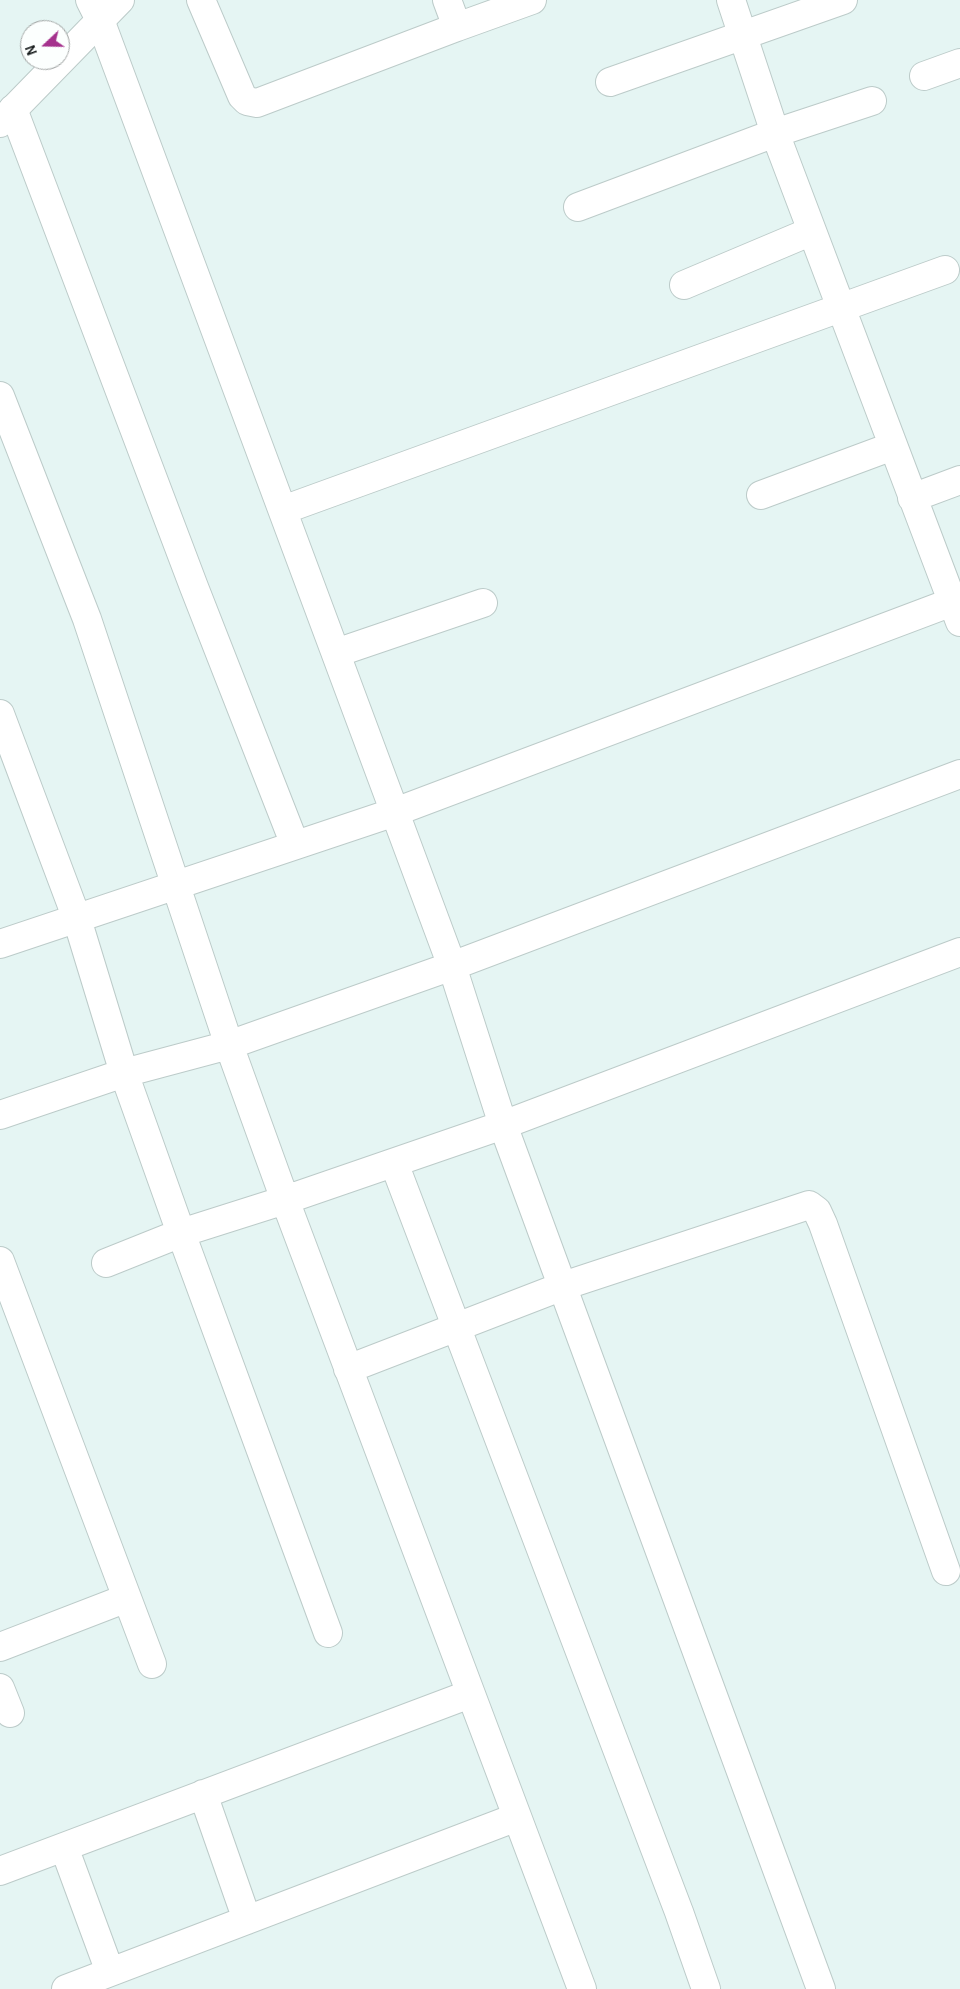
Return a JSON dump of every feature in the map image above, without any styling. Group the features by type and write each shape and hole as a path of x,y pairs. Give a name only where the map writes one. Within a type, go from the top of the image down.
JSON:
{"street":[{"path":"120,0 95,10 7,116 295,845"},
{"path":"201,0 242,96 248,101 257,103 532,0"},
{"path":"447,0 456,27"},
{"path":"0,944 77,920 395,812 958,608 912,498 775,134 730,0"},
{"path":"610,82 843,0"},
{"path":"95,10 452,966 503,1125 821,1989"},
{"path":"924,76 960,63"},
{"path":"578,207 775,134 872,101"},
{"path":"684,285 812,231"},
{"path":"283,510 840,306 944,270"},
{"path":"0,396 87,620 229,1045 285,1200 582,1989"},
{"path":"761,494 893,446"},
{"path":"912,498 960,480"},
{"path":"336,653 484,603"},
{"path":"0,714 77,920 124,1073 181,1233 328,1633"},
{"path":"0,1116 124,1073 229,1045 452,966 960,774"},
{"path":"106,1263 181,1233 285,1200 503,1125 960,952"},
{"path":"394,1163 679,1912 706,1989"},
{"path":"348,1369 563,1286 809,1205 817,1211 946,1571"},
{"path":"0,1261 152,1664"},
{"path":"0,1647 127,1598"},
{"path":"0,1688 10,1713"},
{"path":"0,1871 470,1694"},
{"path":"203,1794 247,1920"},
{"path":"66,1989 517,1817"},
{"path":"64,1847 110,1972"}]}
